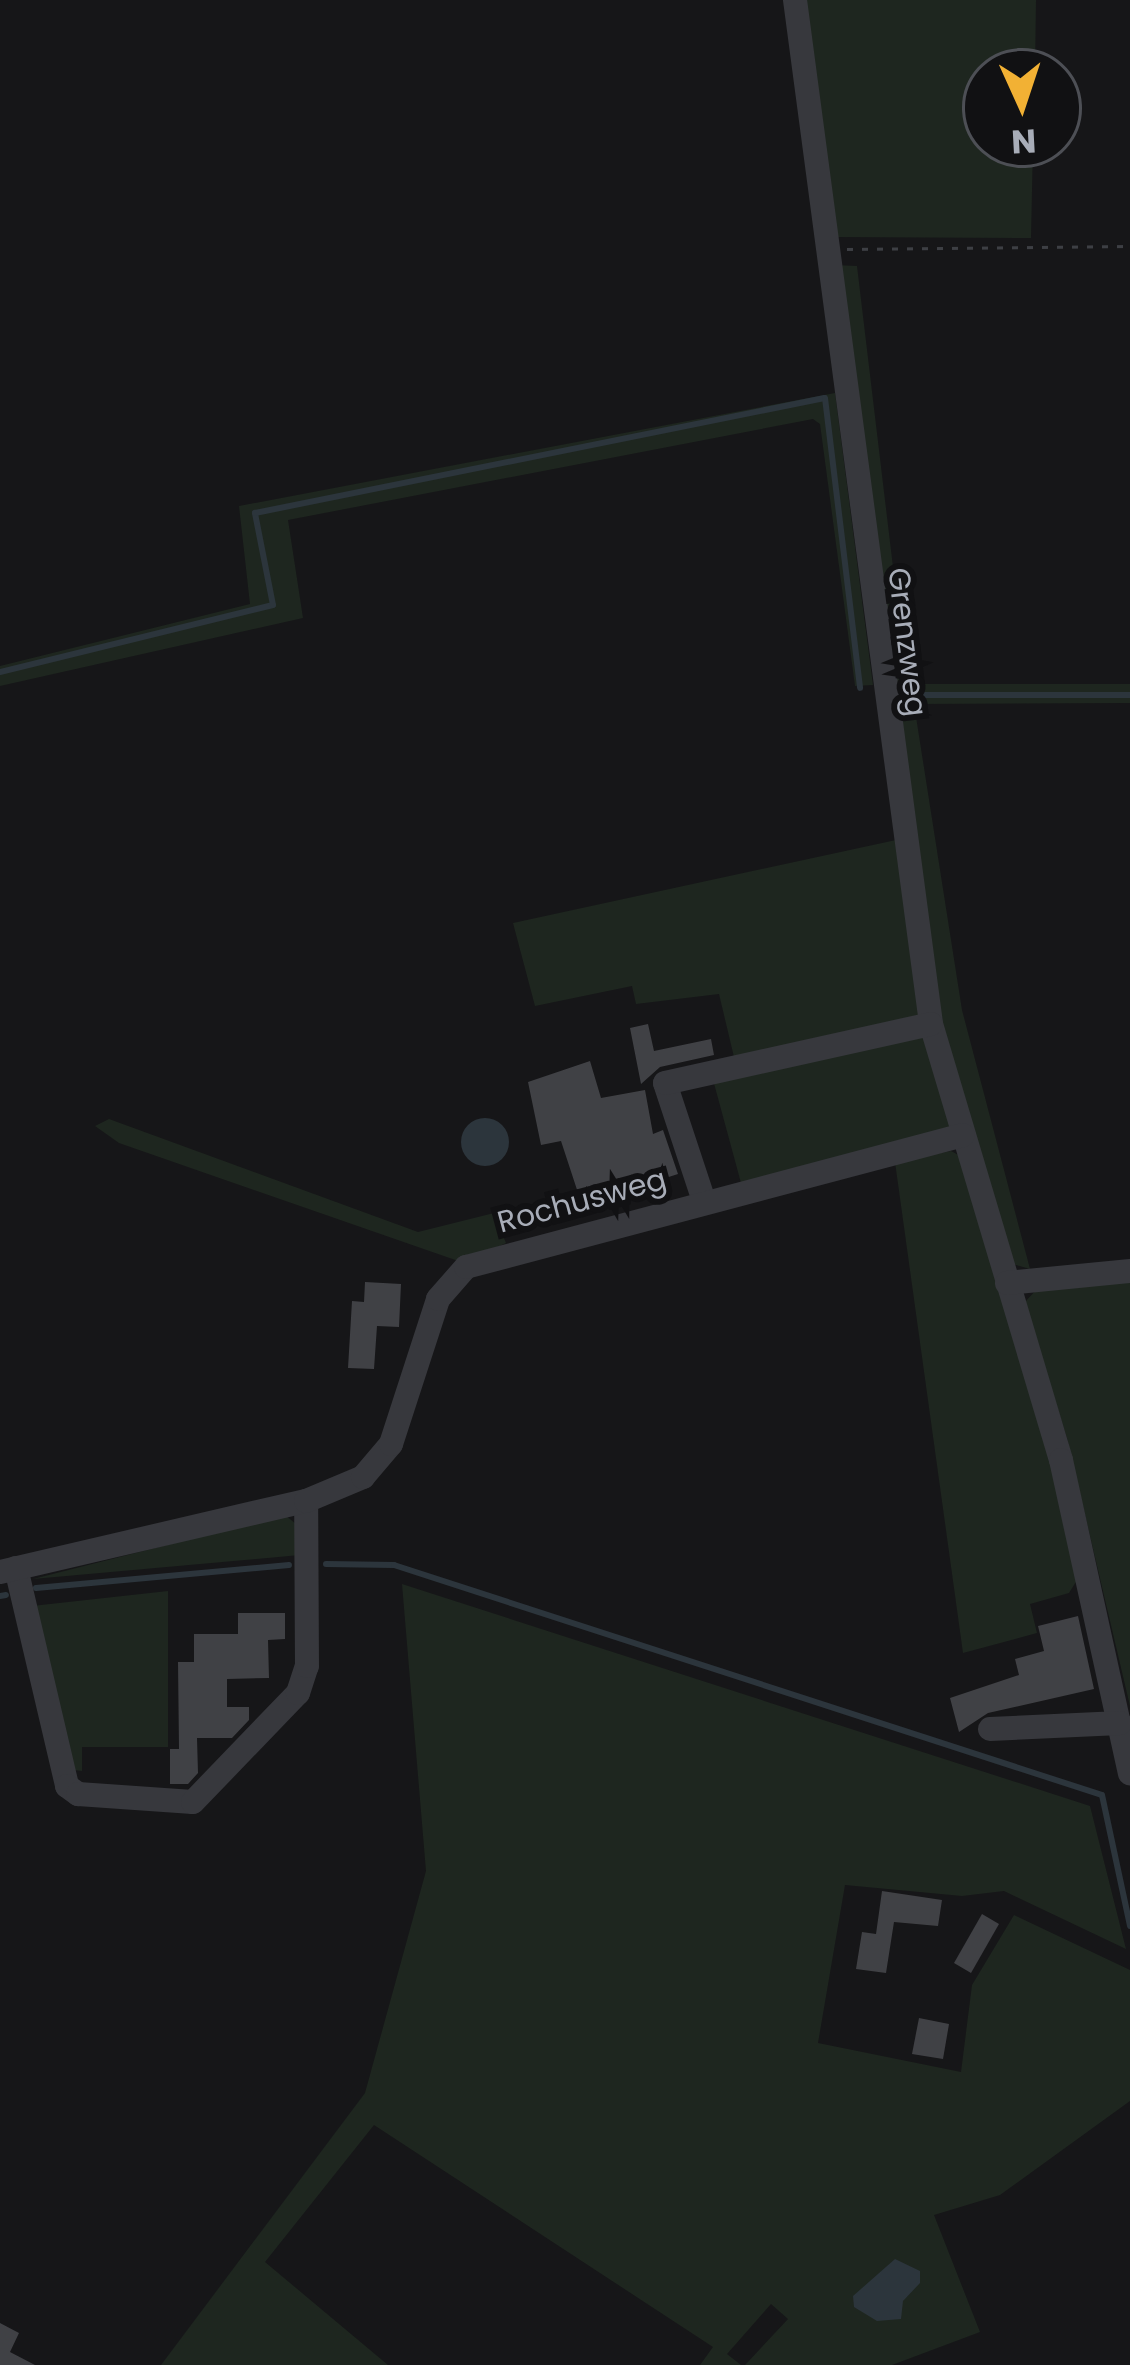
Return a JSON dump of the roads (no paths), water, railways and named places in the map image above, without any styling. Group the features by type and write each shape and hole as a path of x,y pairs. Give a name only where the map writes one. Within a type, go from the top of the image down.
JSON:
{"street":[{"name":"Grenzweg","path":"795,0 931,1024 1061,1460 1130,1773"},
{"path":"704,1201 665,1083 931,1024"},
{"name":"Rochusweg","path":"8,1570 306,1501 363,1478 391,1444 438,1299 466,1267 963,1136"},
{"path":"1007,1283 1130,1271"},
{"path":"8,1570 67,1786 78,1794 193,1802 298,1693 308,1666 306,1501"},
{"path":"990,1729 1120,1723"}],"waterway":[{"path":"0,672 273,605 255,513 825,398 860,688"},
{"path":"898,695 1130,695"},
{"path":"326,1564 394,1565 1102,1795 1130,1926"},
{"path":"36,1588 289,1565"},
{"path":"0,1596 6,1595"}]}
